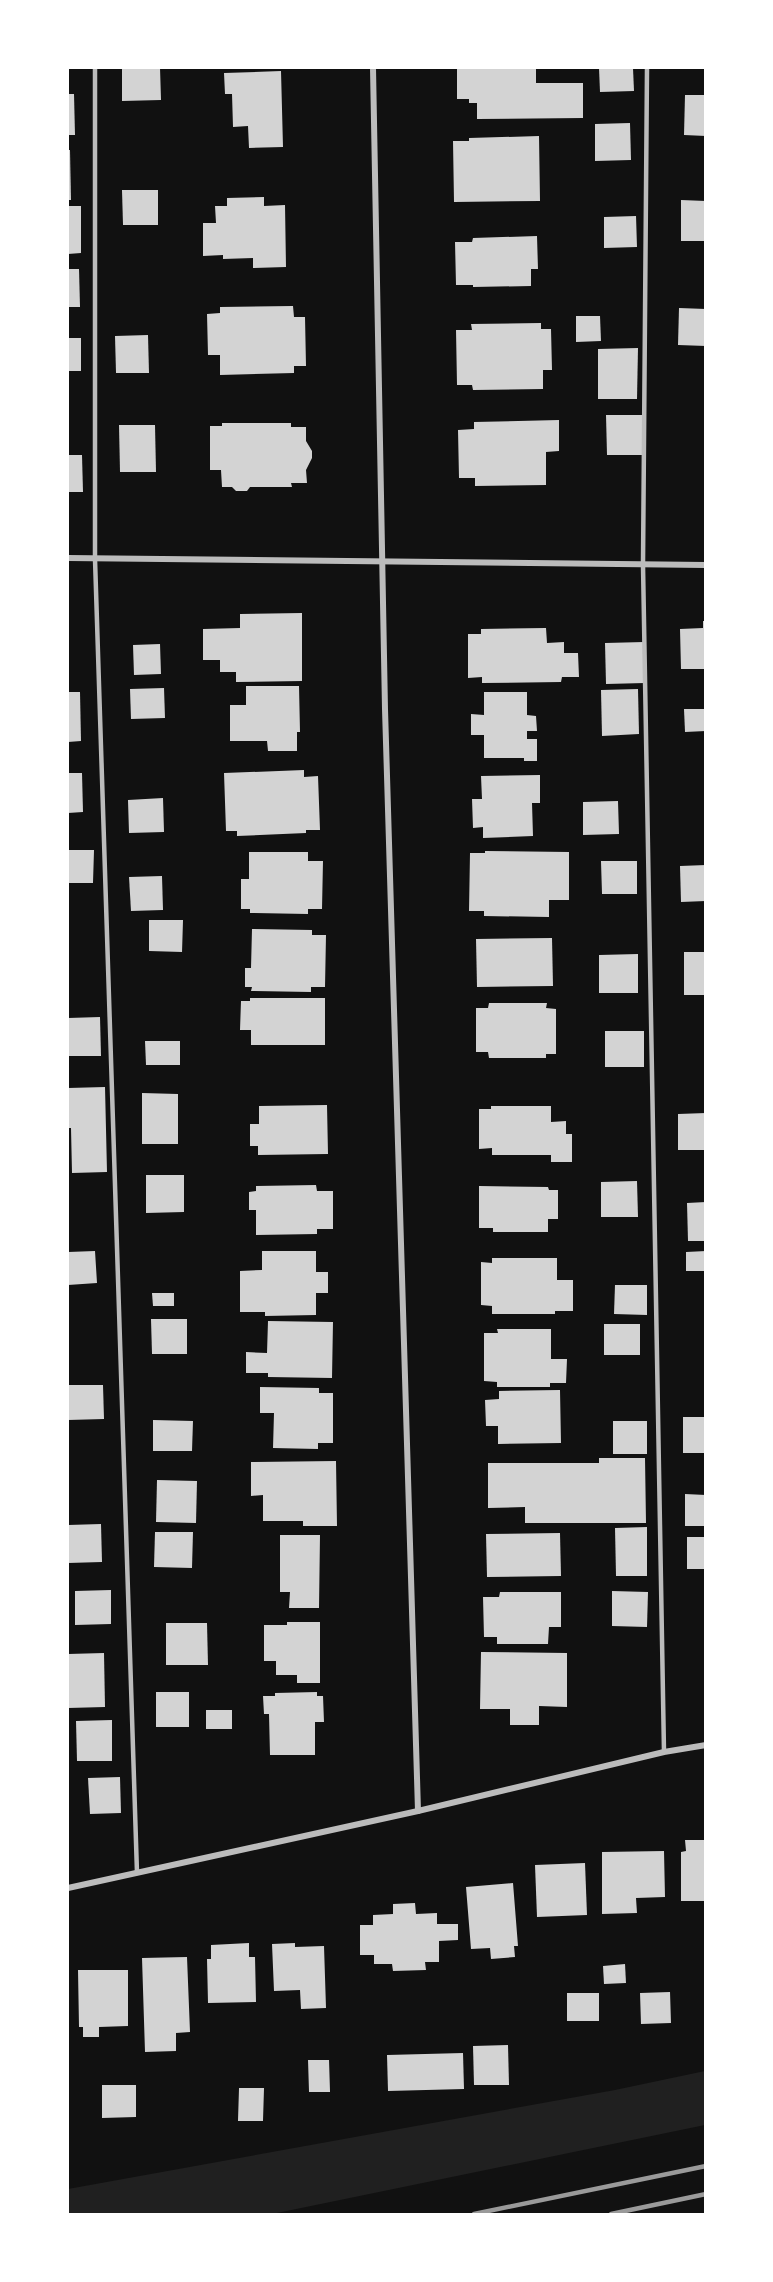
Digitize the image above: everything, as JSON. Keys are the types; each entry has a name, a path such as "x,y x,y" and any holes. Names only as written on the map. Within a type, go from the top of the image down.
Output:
{"street":[{"path":"373,68 386,733 418,1811"},
{"path":"68,558 705,565"},
{"path":"68,1888 418,1811 664,1752 705,1745"}],"lane":[{"path":"95,68 95,559 137,1873"},
{"path":"647,68 643,565 664,1752"}],"shaded area":[{"path":"705,2071 705,2125 272,2214 68,2214 68,2189 615,2090"}],"building":[{"path":"122,68 160,68 161,100 122,101"},
{"path":"457,68 536,68 536,83 583,83 583,118 477,119 477,103 469,103 469,99 457,99"},
{"path":"599,68 633,68 634,91 600,92"},
{"path":"281,71 283,147 249,148 248,126 233,127 232,94 225,94 224,73"},
{"path":"68,94 74,94 75,135 68,135"},
{"path":"685,95 706,95 706,136 684,135"},
{"path":"630,123 631,160 595,161 595,124"},
{"path":"539,136 540,201 454,202 453,141 469,141 469,138"},
{"path":"68,150 70,150 71,200 68,200"},
{"path":"122,190 158,190 158,225 123,225"},
{"path":"264,197 264,206 285,205 286,267 253,268 253,258 223,259 223,255 203,256 203,223 216,223 215,206 227,206 227,198"},
{"path":"681,200 706,201 706,241 681,241"},
{"path":"68,206 81,206 81,253 68,254"},
{"path":"636,216 637,247 604,248 604,217"},
{"path":"537,236 538,269 531,269 531,286 456,285 455,242 472,242 473,238"},
{"path":"68,269 79,269 80,307 68,307"},
{"path":"293,306 294,317 305,317 306,366 294,366 294,373 220,375 220,355 208,355 207,314 220,313 220,307"},
{"path":"679,308 706,309 706,346 678,345"},
{"path":"576,316 600,316 601,341 576,342"},
{"path":"541,323 541,329 551,329 552,370 543,370 543,389 473,390 472,385 457,385 456,330 472,330 471,324"},
{"path":"148,335 149,373 116,373 115,336"},
{"path":"68,338 81,338 81,371 68,371"},
{"path":"638,348 637,399 598,399 598,349"},
{"path":"606,415 643,415 644,455 607,455"},
{"path":"559,420 559,451 546,452 546,485 475,486 475,478 459,478 458,430 474,429 474,422"},
{"path":"222,423 291,423 291,427 306,427 306,441 312,451 312,458 306,470 307,483 291,483 292,487 250,487 247,491 222,487 221,470 210,470 210,426 222,426"},
{"path":"119,425 155,425 156,472 120,472"},
{"path":"68,455 82,455 83,492 68,492"},
{"path":"302,613 302,681 236,682 236,672 220,672 220,660 203,660 203,629 240,628 240,614"},
{"path":"703,621 706,621 706,669 681,669 680,629 703,628"},
{"path":"546,628 547,643 564,642 564,653 578,653 579,677 562,677 561,682 482,683 482,677 468,678 468,634 481,634 481,629"},
{"path":"644,642 645,683 606,684 605,643"},
{"path":"160,644 161,674 134,675 133,645"},
{"path":"246,686 299,686 300,732 297,732 297,751 268,751 267,741 230,741 230,705 246,705"},
{"path":"164,688 165,718 131,719 130,689"},
{"path":"638,689 639,734 602,736 601,690"},
{"path":"68,692 80,692 81,741 68,742"},
{"path":"484,692 527,692 527,715 536,716 537,731 527,731 527,739 537,739 537,761 524,761 524,758 484,758 484,735 471,735 471,714 484,715"},
{"path":"684,709 706,709 706,731 685,732"},
{"path":"304,770 304,777 318,776 320,830 306,830 306,833 237,836 237,831 226,831 224,773"},
{"path":"68,773 82,773 83,812 68,813"},
{"path":"540,775 540,803 532,803 533,836 483,838 483,827 473,828 472,799 482,799 481,776"},
{"path":"163,798 164,832 129,833 128,800"},
{"path":"618,801 619,834 583,835 583,802"},
{"path":"68,850 94,850 93,883 68,883"},
{"path":"485,851 569,852 569,900 549,900 549,917 484,916 484,911 469,911 470,853 485,853"},
{"path":"249,852 308,852 308,861 323,861 322,909 308,909 308,914 250,913 250,909 241,909 241,879 249,879"},
{"path":"601,861 637,861 637,894 602,894"},
{"path":"706,865 706,901 681,902 680,866"},
{"path":"162,876 163,910 131,911 129,877"},
{"path":"149,920 183,920 182,952 149,951"},
{"path":"252,929 312,930 312,935 326,935 325,987 311,987 311,992 251,991 252,987 245,987 245,968 251,968"},
{"path":"552,938 553,986 477,987 476,939"},
{"path":"684,952 706,952 706,995 684,995"},
{"path":"638,954 638,993 599,993 599,955"},
{"path":"250,998 325,998 325,1045 251,1045 251,1030 240,1030 241,1001 250,1001"},
{"path":"489,1003 547,1003 546,1008 556,1009 556,1054 546,1054 546,1058 489,1058 488,1052 476,1052 476,1008 488,1008"},
{"path":"100,1017 101,1056 68,1056 68,1018"},
{"path":"605,1031 644,1031 644,1067 605,1067"},
{"path":"145,1041 180,1041 180,1065 146,1065"},
{"path":"105,1087 107,1172 72,1173 71,1128 68,1128 68,1088"},
{"path":"142,1093 178,1094 178,1144 142,1144"},
{"path":"327,1105 328,1154 258,1155 258,1146 250,1146 250,1124 259,1124 259,1106"},
{"path":"491,1106 551,1106 551,1122 566,1121 566,1134 572,1134 572,1162 551,1162 551,1155 492,1155 492,1148 479,1149 479,1109 491,1109"},
{"path":"706,1113 706,1150 678,1150 678,1114"},
{"path":"146,1175 184,1175 184,1212 146,1213"},
{"path":"637,1181 638,1217 601,1217 601,1182"},
{"path":"316,1185 317,1191 333,1191 333,1229 317,1229 317,1234 256,1235 256,1210 249,1210 249,1192 256,1191 256,1186"},
{"path":"479,1186 548,1187 549,1190 558,1190 558,1219 548,1219 548,1232 493,1232 493,1228 479,1228"},
{"path":"706,1202 706,1241 688,1241 687,1203"},
{"path":"95,1251 97,1283 68,1285 68,1252"},
{"path":"262,1251 316,1251 316,1272 328,1272 328,1293 316,1293 316,1315 265,1316 265,1312 240,1312 240,1271 262,1270"},
{"path":"706,1251 706,1271 686,1271 686,1252"},
{"path":"492,1258 557,1258 557,1280 573,1280 573,1311 555,1311 555,1314 492,1314 492,1306 481,1305 481,1262 492,1263"},
{"path":"615,1285 647,1285 647,1315 614,1314"},
{"path":"152,1293 174,1293 174,1306 153,1306"},
{"path":"151,1319 187,1319 187,1354 152,1354"},
{"path":"268,1321 333,1322 332,1378 268,1377 268,1373 246,1373 246,1352 267,1353"},
{"path":"604,1324 640,1324 640,1355 604,1355"},
{"path":"497,1329 551,1329 551,1359 567,1359 566,1383 550,1383 550,1387 497,1387 497,1382 484,1381 484,1333 498,1333"},
{"path":"68,1385 103,1385 104,1419 68,1420"},
{"path":"260,1387 319,1388 319,1393 333,1393 333,1443 318,1443 318,1449 273,1448 274,1413 260,1413"},
{"path":"560,1390 561,1443 498,1444 498,1426 486,1426 485,1400 499,1399 499,1391"},
{"path":"683,1417 706,1417 706,1453 683,1453"},
{"path":"153,1420 193,1421 192,1451 153,1451"},
{"path":"613,1421 647,1421 647,1454 613,1454"},
{"path":"599,1458 645,1458 646,1523 525,1523 525,1507 488,1508 488,1463 599,1463"},
{"path":"336,1461 337,1526 303,1526 303,1521 263,1521 263,1495 251,1496 251,1462"},
{"path":"157,1480 197,1481 196,1523 156,1522"},
{"path":"685,1494 706,1495 706,1526 685,1526"},
{"path":"101,1524 102,1562 68,1563 68,1525"},
{"path":"647,1527 647,1576 616,1576 615,1528"},
{"path":"155,1532 193,1532 192,1568 154,1567"},
{"path":"560,1533 561,1576 487,1577 486,1534"},
{"path":"280,1535 320,1535 319,1608 289,1608 290,1592 280,1592"},
{"path":"687,1537 706,1537 706,1569 687,1569"},
{"path":"111,1590 111,1624 75,1625 75,1591"},
{"path":"612,1591 648,1592 647,1627 612,1626"},
{"path":"500,1592 561,1592 561,1627 549,1627 548,1644 497,1644 497,1637 484,1637 483,1597 499,1597"},
{"path":"287,1622 320,1622 320,1683 297,1683 297,1675 276,1675 276,1661 264,1661 264,1625 287,1625"},
{"path":"166,1623 207,1623 208,1665 166,1665"},
{"path":"481,1652 567,1653 567,1707 539,1706 539,1725 510,1725 510,1709 480,1709"},
{"path":"104,1653 105,1707 68,1708 68,1654"},
{"path":"156,1692 189,1692 189,1727 156,1727"},
{"path":"317,1692 317,1696 323,1696 324,1722 315,1722 315,1755 270,1755 269,1714 264,1714 263,1696 275,1696 275,1693"},
{"path":"206,1710 232,1710 232,1729 206,1729"},
{"path":"112,1720 112,1761 77,1761 76,1721"},
{"path":"120,1777 121,1813 90,1814 88,1778"},
{"path":"685,1840 706,1840 706,1901 681,1901 681,1852 686,1851"},
{"path":"664,1851 665,1897 636,1898 637,1913 602,1914 602,1852"},
{"path":"585,1863 587,1915 537,1917 535,1865"},
{"path":"513,1883 518,1946 514,1946 515,1957 491,1959 490,1948 471,1949 466,1887"},
{"path":"415,1903 416,1914 437,1913 437,1924 458,1924 458,1940 439,1941 439,1962 425,1962 426,1970 393,1971 392,1964 374,1964 374,1955 360,1955 360,1925 373,1925 373,1915 393,1914 393,1904"},
{"path":"249,1943 249,1957 255,1957 256,2002 208,2003 207,1959 211,1959 211,1945"},
{"path":"295,1943 295,1947 324,1946 326,2008 301,2009 300,1990 274,1991 272,1944"},
{"path":"187,1957 190,2032 176,2033 176,2051 145,2052 142,1958"},
{"path":"625,1964 626,1983 604,1984 603,1966"},
{"path":"78,1970 128,1970 128,2026 99,2027 99,2037 83,2037 83,2027 79,2027"},
{"path":"670,1992 671,2023 641,2024 640,1993"},
{"path":"567,1993 599,1993 599,2021 567,2021"},
{"path":"508,2045 509,2085 474,2085 473,2046"},
{"path":"463,2053 464,2089 388,2091 387,2055"},
{"path":"308,2060 329,2060 330,2092 309,2092"},
{"path":"102,2085 136,2085 136,2117 102,2118"},
{"path":"239,2088 264,2088 263,2121 238,2121"}],"railway":[{"path":"474,2214 706,2166"},
{"path":"611,2214 706,2194"}]}
